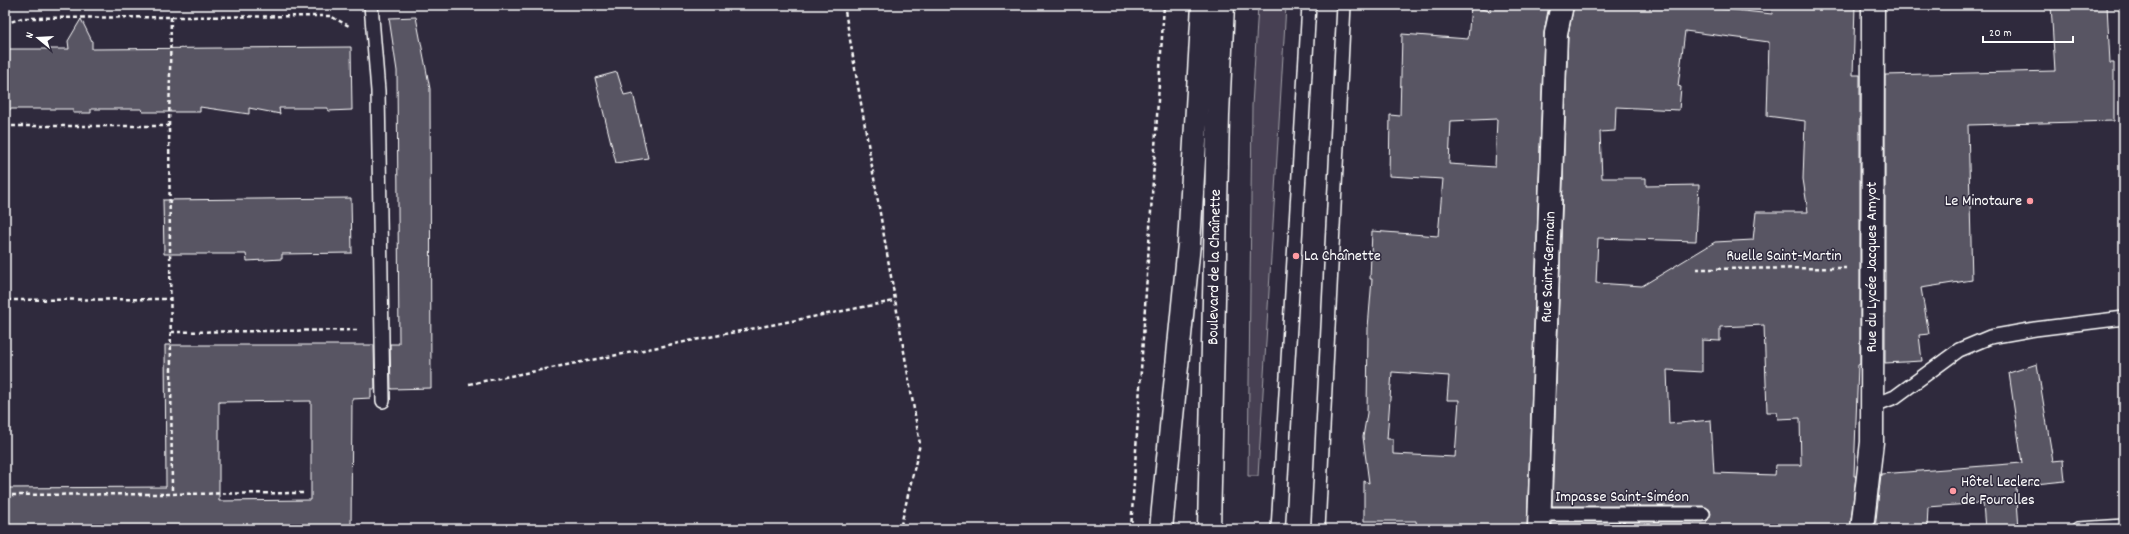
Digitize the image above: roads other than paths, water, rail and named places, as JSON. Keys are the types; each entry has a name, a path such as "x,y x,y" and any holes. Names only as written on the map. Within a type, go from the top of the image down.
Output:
{"main road":[{"path":"1162,529 1189,244 1203,5"},
{"name":"Boulevard de la Chaînette","path":"1208,529 1218,115 1223,5"},
{"name":"Rue Saint-Germain","path":"1540,522 1556,33 1562,5"},
{"name":"Rue du Lycée Jacques Amyot","path":"1862,529 1872,442 1873,268 1871,80 1873,5"}],"lane":[{"path":"371,5 378,91 383,401"},
{"path":"1278,529 1309,5"},
{"path":"1318,529 1344,5"},
{"path":"1872,406 1895,397 1960,350 1990,337 2050,327 2124,318"},
{"name":"Impasse Saint-Siméon","path":"1540,522 1703,514"},
{"path":"2078,529 2124,526"}],"place":[{"name":"Le Minotaure","path":"2030,201"},
{"name":"La Chaînette","path":"1296,256"},
{"name":"Hôtel Leclerc de Fourolles","path":"1953,491"}]}
